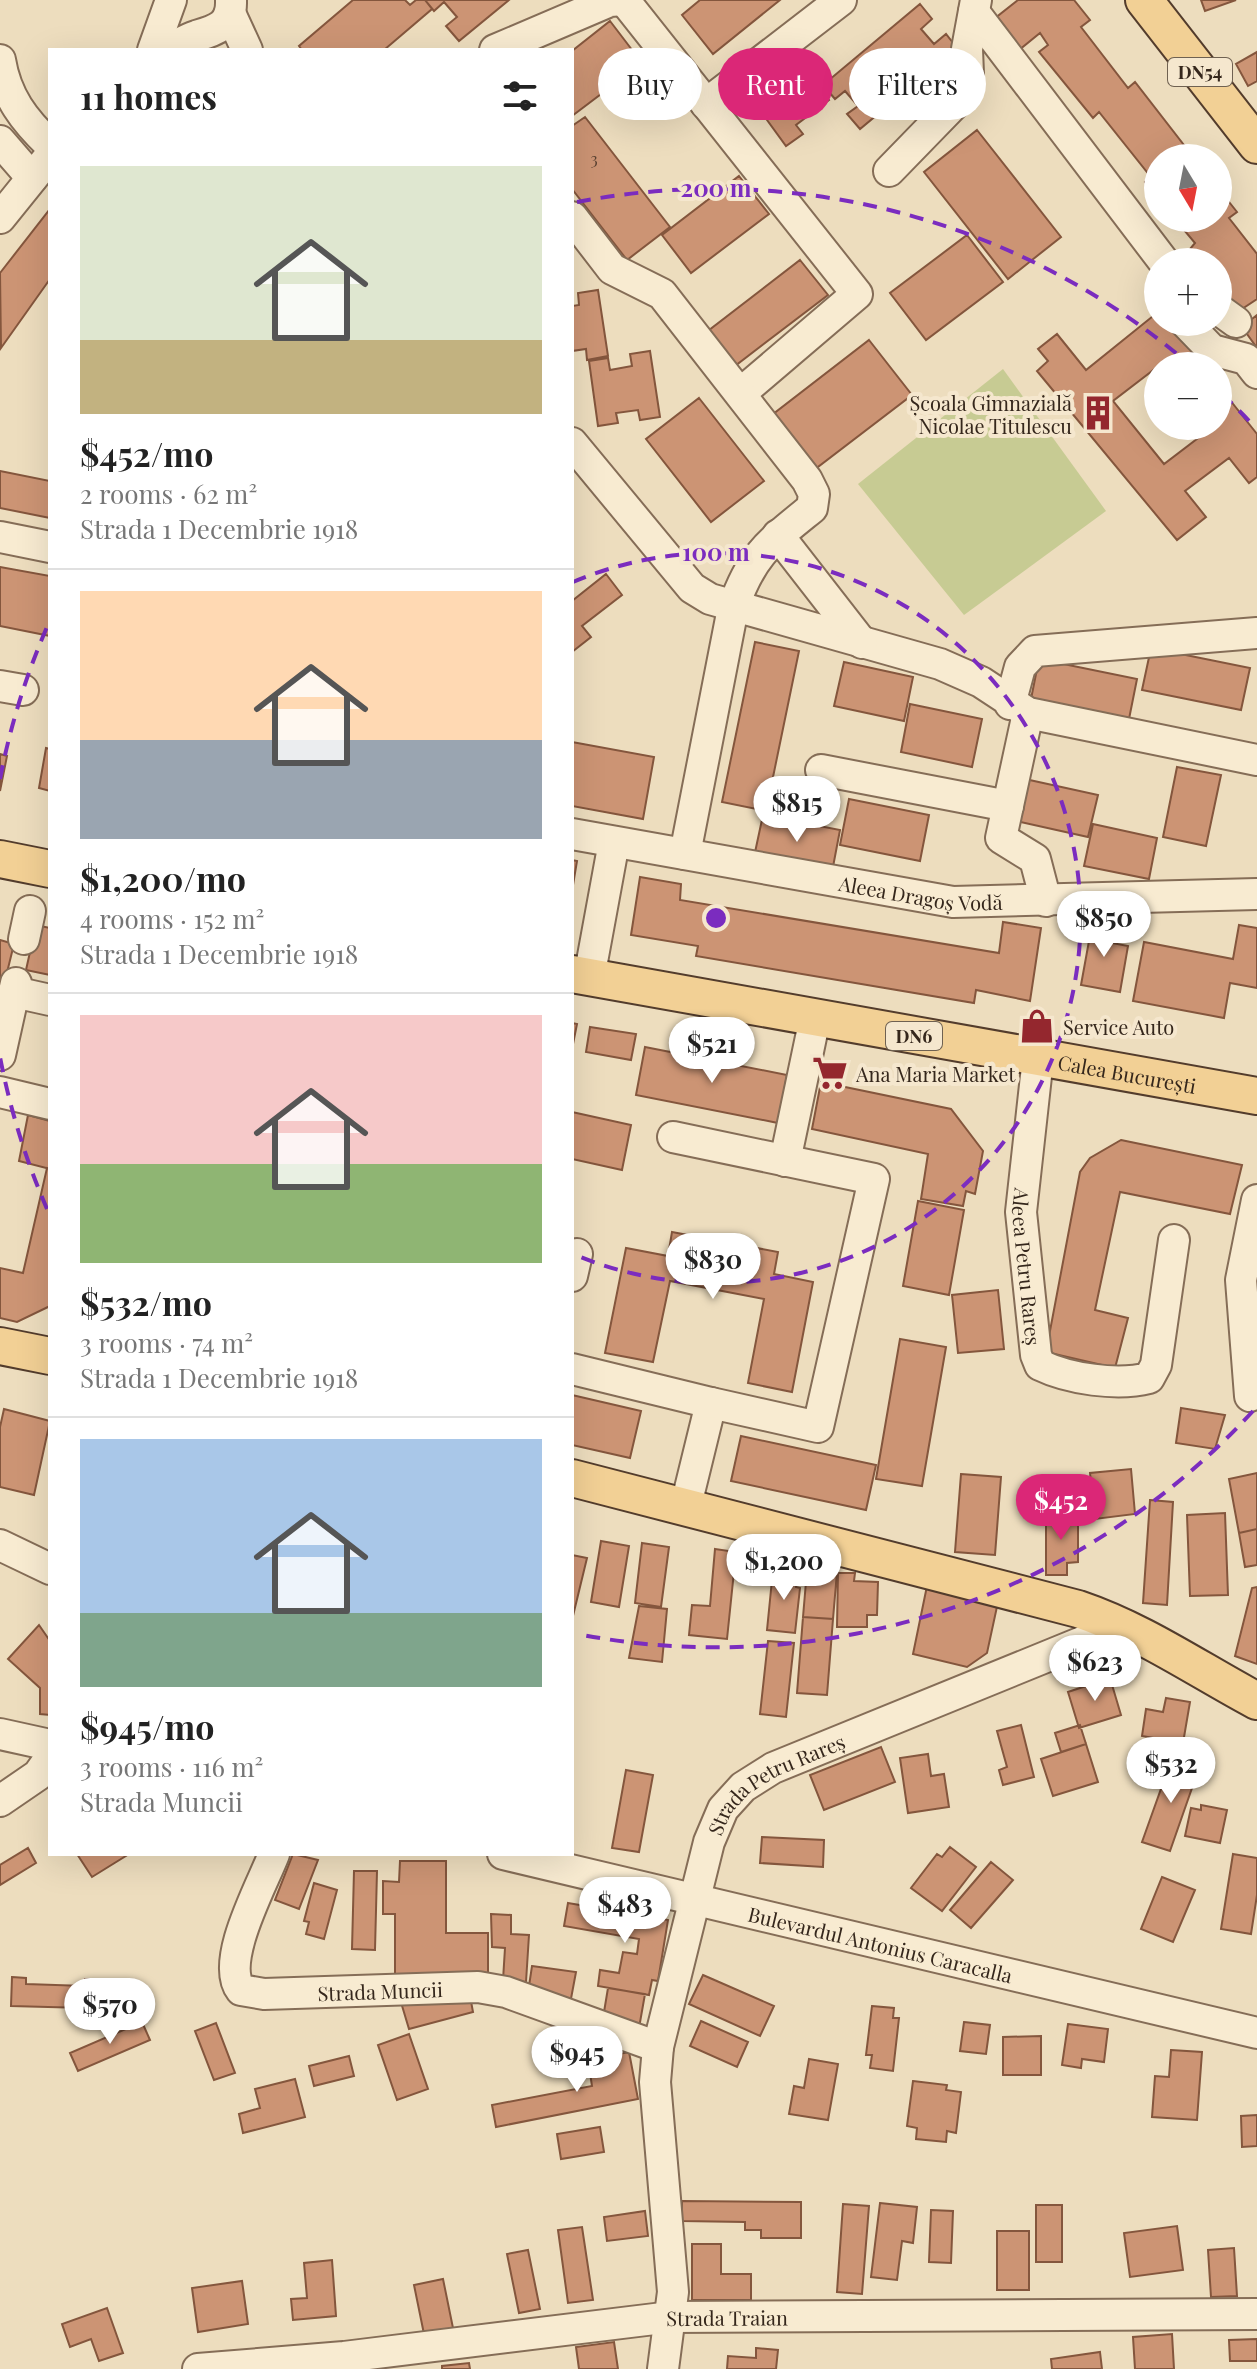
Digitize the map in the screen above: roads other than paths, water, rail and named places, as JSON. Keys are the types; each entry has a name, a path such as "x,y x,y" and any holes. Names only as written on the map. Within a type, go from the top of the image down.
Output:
{"main road":[{"name":"DN54","path":"1144,0 1257,145"},
{"path":"0,859 48,869"},
{"name":"Calea București","path":"580,976 1257,1096"},
{"path":"0,1346 48,1356"},
{"path":"574,1478 686,1505 1124,1625 1257,1701"}],"street":[{"path":"500,48 610,1 623,0 857,294 741,393"},
{"path":"706,104 841,0"},
{"path":"171,4 179,26 223,15"},
{"path":"154,48 171,4"},
{"path":"889,171 958,100 968,74 967,49 975,6"},
{"path":"975,6 1154,248"},
{"path":"170,48 223,15"},
{"path":"223,15 243,48"},
{"path":"0,60 3,79 17,109 48,143"},
{"path":"0,141 41,167 0,218"},
{"path":"574,220 612,269 662,294 741,393 807,480 814,494 812,508 759,552 747,570 733,608 685,854"},
{"path":"1198,336 1212,350 1246,359 1257,373"},
{"path":"574,445 692,588 733,608 940,664 981,682 1019,709 1257,760"},
{"path":"778,535 862,643"},
{"path":"0,537 48,547"},
{"path":"1046,901 1035,859 1001,838 1008,806 1019,709 1020,667 1035,651 1257,633"},
{"path":"821,770 1008,806"},
{"name":"Aleea Dragoș Vodă","path":"574,834 926,899 1046,901 1257,894"},
{"path":"580,976 614,842"},
{"path":"0,1055 15,987 48,999"},
{"path":"785,1161 815,1018"},
{"name":"Aleea Petru Rareș","path":"1038,1058 1021,1212 1036,1355 1040,1365 1056,1373 1133,1382 1149,1378 1156,1365 1174,1240"},
{"path":"0,1092 48,1104"},
{"path":"574,1369 818,1427 874,1179 673,1137"},
{"path":"1250,1396 1249,1279 1257,1200"},
{"path":"686,1505 711,1403"},
{"path":"0,1545 48,1568"},
{"name":"Strada Petru Rareș","path":"663,2369 673,2292 655,2082 658,2047 709,1842 723,1809 743,1787 773,1768 1124,1625"},
{"path":"0,1734 48,1745"},
{"path":"0,1801 38,1775 48,1761"},
{"name":"Strada Muncii","path":"273,1856 235,1951 232,1974 241,1990 264,1994 478,1987 506,1992 658,2047"},
{"name":"Bulevardul Antonius Caracalla","path":"511,1856 1257,2033"},
{"name":"Strada Traian","path":"198,2369 344,2357 671,2317 1257,2314"}],"place":[{"name":"Școala Gimnazială Nicolae Titulescu","path":"1098,413"},
{"name":"Service Auto","path":"1037,1026"},
{"name":"Ana Maria Market","path":"830,1073"}]}
